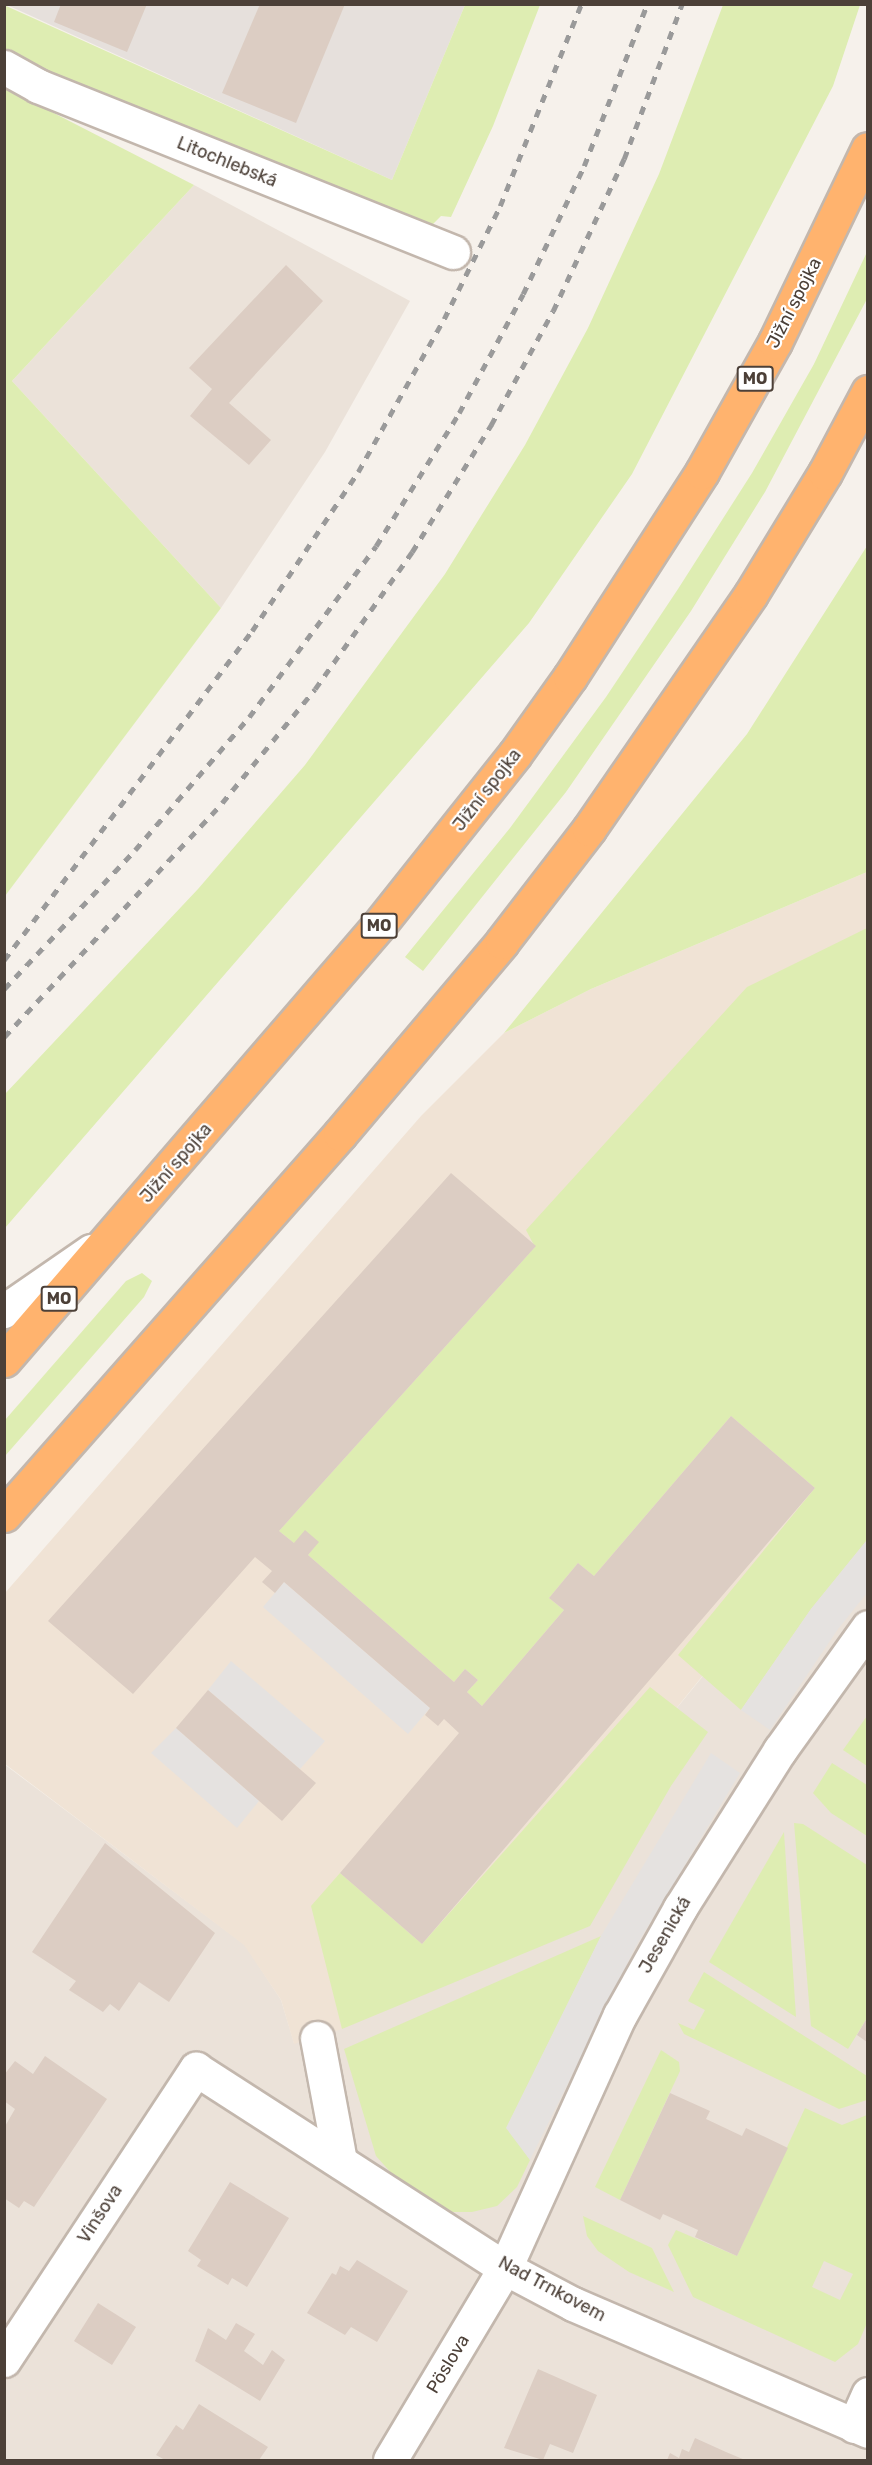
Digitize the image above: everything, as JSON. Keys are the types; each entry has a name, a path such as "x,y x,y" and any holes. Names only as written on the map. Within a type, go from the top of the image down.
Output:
{"highway":[{"name":"Jižní spojka","path":"4,1360 113,1237 379,925 514,754 570,677 702,472 775,342 867,149"},
{"path":"4,1515 340,1134 509,932 672,713 825,472 867,392"}],"street":[{"name":"Litochlebská","path":"4,67 38,86 453,252"},
{"path":"825,472 867,430"},
{"path":"4,1311 113,1237"},
{"name":"Jesenická","path":"505,2268 620,2015 680,1908 780,1750 867,1626"},
{"path":"317,2037 340,2161"},
{"name":"Nad Trnkovem","path":"196,2068 505,2268 573,2304 861,2429"},
{"name":"Vinšova","path":"4,2360 196,2068"},
{"name":"Pöslova","path":"390,2460 505,2268"},
{"path":"861,2429 867,2394"}],"shaded area":[{"path":"5,4 465,5 392,180"},
{"path":"194,185 410,301 325,452 221,608 12,381"},
{"path":"867,872 867,1259 857,1485 645,1747 414,1998 342,2029 294,2044 281,2000 244,1945 5,1764 5,1593 421,1116 504,1033 591,989"},
{"path":"868,1494 867,2460 5,2460 4,1764 245,1945 281,2000 294,2043 645,1747 703,1676"},
{"path":"867,1540 867,1593 838,1629 770,1730 741,1710 811,1609"},
{"path":"284,1582 430,1708 408,1734 263,1607"},
{"path":"231,1661 325,1741 300,1769 208,1690"},
{"path":"176,1728 259,1801 237,1828 151,1753"},
{"path":"711,1753 740,1773 635,1948 530,2160 506,2128 601,1936"}],"green space":[{"path":"4,5 392,180 465,5 540,5 493,126 451,217 441,216 431,226 52,78 5,54"},
{"path":"723,5 860,5 833,86 632,474 529,623 5,1228 5,1094 198,889 305,765 445,574 525,445 588,328 659,174"},
{"path":"5,88 194,185 12,381 221,608 5,896"},
{"path":"867,252 867,299 765,492 691,611 566,792 423,971 405,957 510,828 606,697 678,589 752,473 814,364"},
{"path":"867,546 867,872 591,989 504,1033 747,734"},
{"path":"867,928 867,1540 811,1609 741,1710 678,1655 815,1488 731,1416 594,1576 578,1563 549,1598 564,1610 482,1706 467,1692 478,1680 465,1669 454,1682 308,1555 318,1542 294,1543 279,1531 535,1247 526,1230 747,987"},
{"path":"142,1273 152,1281 144,1297 5,1456 5,1420 126,1281"},
{"path":"650,1687 708,1732 671,1786 590,1926 342,2029 311,1906 340,1873 422,1944"},
{"path":"867,1716 867,1766 843,1750"},
{"path":"832,1763 867,1785 867,1836 831,1813 813,1793"},
{"path":"794,1823 803,1824 867,1865 867,2018 848,2049 811,2026"},
{"path":"784,1832 796,2017 709,1962"},
{"path":"601,1936 507,2127 530,2160 517,2187 497,2206 472,2212 443,2212 403,2186 376,2156 344,2049"},
{"path":"704,1972 867,2076 867,2100 839,2109 684,2034 678,2023 694,2030 705,2010 688,2001"},
{"path":"661,2050 679,2062 680,2071 620,2200 595,2187"},
{"path":"805,2108 842,2125 867,2115 867,2323 858,2344 835,2362 693,2297 668,2245 676,2230 737,2256","holes":["824,2261 853,2274 840,2300 812,2287"]},
{"path":"583,2216 652,2248 674,2292 629,2272 598,2251 587,2236"}],"building":[{"path":"61,4 147,4 127,52 54,22"},
{"path":"260,4 345,4 296,123 222,93"},
{"path":"286,265 323,301 229,403 271,440 249,465 190,416 212,389 189,368"},
{"path":"451,1173 536,1246 279,1531 294,1543 305,1530 319,1542 308,1555 454,1682 465,1669 478,1680 467,1692 482,1706 564,1610 549,1598 578,1563 594,1576 731,1416 815,1488 422,1944 340,1873 459,1733 444,1719 438,1726 425,1715 430,1708 284,1582 275,1593 262,1582 272,1571 255,1557 133,1694 48,1621"},
{"path":"208,1690 316,1783 282,1821 176,1728"},
{"path":"105,1843 215,1933 169,2002 139,1982 119,2011 110,2004 103,2012 69,1990 76,1981 32,1952"},
{"path":"867,2018 867,2042 857,2035"},
{"path":"45,2056 107,2099 34,2207 24,2201 19,2208 4,2198 4,2128 15,2109 4,2101 4,2075 15,2061 33,2074"},
{"path":"670,2093 710,2111 706,2119 742,2136 746,2128 788,2148 737,2256 695,2237 698,2230 663,2214 660,2220 620,2200"},
{"path":"230,2182 289,2218 247,2287 232,2278 228,2285 197,2266 201,2260 188,2251"},
{"path":"357,2260 408,2291 377,2342 351,2327 345,2335 307,2313 332,2273 336,2275 340,2266 349,2271"},
{"path":"98,2303 136,2327 112,2365 74,2341"},
{"path":"236,2323 255,2334 244,2351 263,2365 272,2350 285,2360 260,2401 195,2361 208,2328 226,2340"},
{"path":"538,2369 597,2395 573,2453 550,2444 543,2460 504,2448"},
{"path":"199,2404 268,2447 259,2460 165,2460 156,2455 176,2425 183,2430"},
{"path":"695,2438 745,2460 667,2460 670,2453 679,2458 682,2449 689,2452"}],"railway":[{"path":"4,960 252,631 358,472 444,319 500,206 581,4"},
{"path":"4,989 135,850 249,717 376,546 459,413 523,294 584,166 647,4"},
{"path":"4,1037 222,803 315,689 412,552 491,425 553,311 624,159 682,4"}]}
